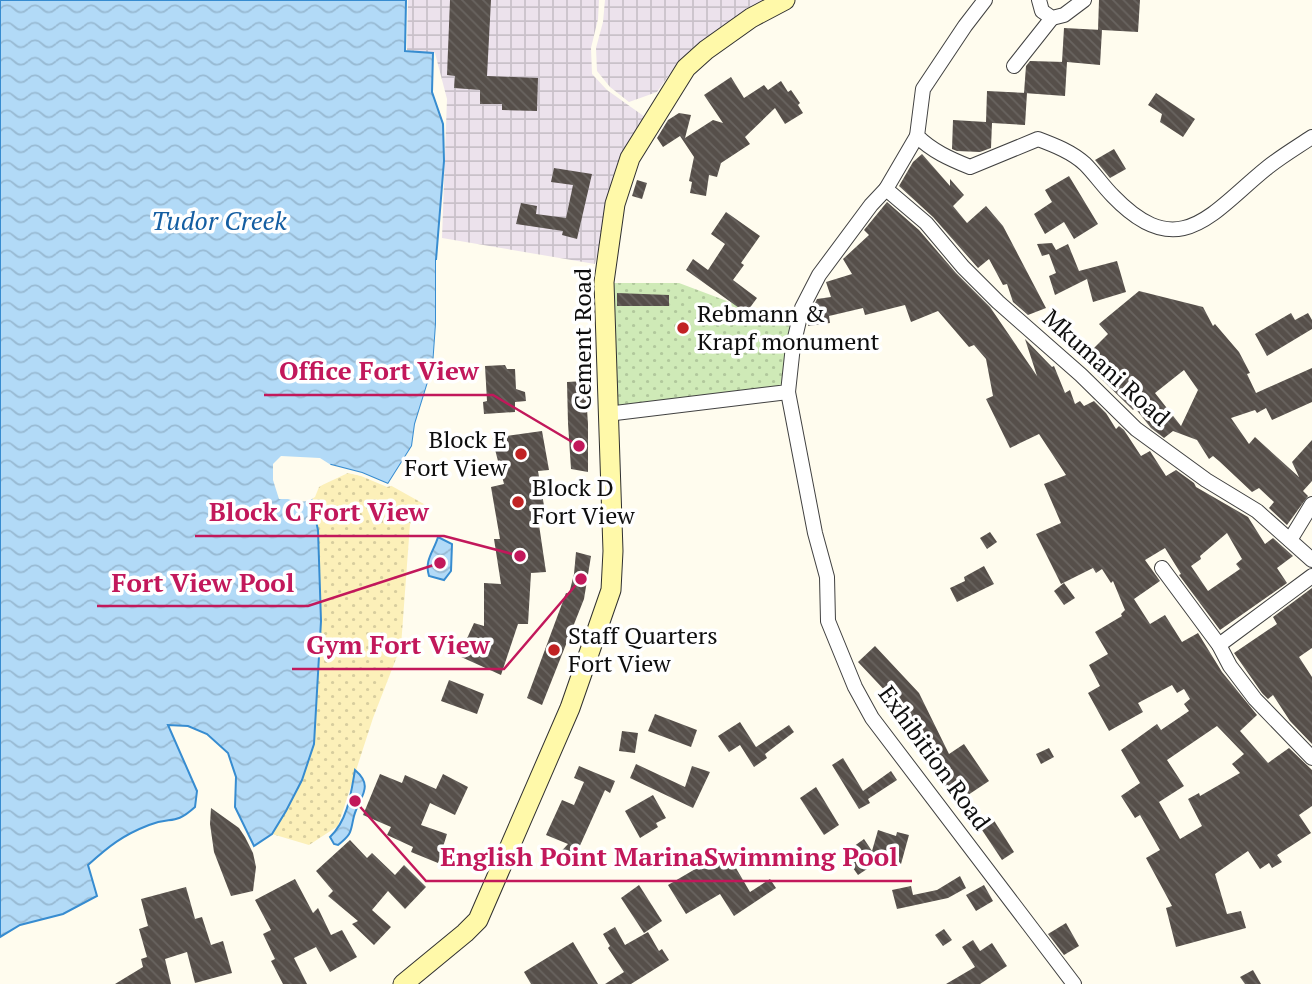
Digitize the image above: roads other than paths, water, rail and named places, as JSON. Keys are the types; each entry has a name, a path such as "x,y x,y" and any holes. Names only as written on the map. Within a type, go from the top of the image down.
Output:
{"main road":[{"name":"Cement Road","path":"403,984 459,939 478,920 570,708 611,590 613,551 604,282 615,204 628,163 686,68 751,18 785,0"}],"street":[{"path":"985,0 923,89 917,136 929,148 970,167 1038,139 1055,145 1084,163 1114,197 1136,216 1162,230 1188,228 1211,216 1268,167 1312,137"},
{"path":"1039,0 1042,11 1052,18"},
{"path":"1014,66 1052,18 1064,15 1084,0"},
{"name":"Exhibition Road","path":"917,136 886,189 819,275 802,308 793,346 788,392 815,533 827,578 828,621 872,718 1074,984"},
{"name":"Mkumani Road","path":"886,189 926,223 963,267 998,302 1081,375 1136,429 1206,480 1257,511 1312,560"},
{"path":"607,414 788,392"},
{"path":"1290,541 1312,504"},
{"path":"1162,568 1255,699 1312,758"},
{"path":"1219,645 1312,576"}],"water":[{"name":"Tudor Creek","path":"0,0 406,0 405,51 433,53 432,92 443,124 444,161 436,260 433,366 415,424 412,446 388,484 362,473 331,465 310,493 318,530 321,621 314,744 302,780 286,811 272,834 254,846 235,807 236,777 228,753 207,734 188,726 168,725 197,791 195,807 177,819 157,822 131,833 88,865 97,896 63,914 20,925 0,937"},
{"path":"438,537 452,544 451,571 444,580 429,576 428,570"},
{"path":"355,770 364,782 364,792 349,835 338,845 334,844 330,837 345,814"}],"place":[{"name":"Rebmann & Krapf monument","path":"683,328"},
{"name":"Office Fort View","path":"579,446"},
{"name":"Block E Fort View","path":"521,454"},
{"name":"Block D Fort View","path":"518,502"},
{"name":"Block C Fort View","path":"520,556"},
{"name":"Fort View Pool","path":"440,563"},
{"name":"Gym Fort View","path":"581,579"},
{"name":"Staff Quarters Fort View","path":"554,650"},
{"name":"English Point MarinaSwimming Pool","path":"355,801"}]}
